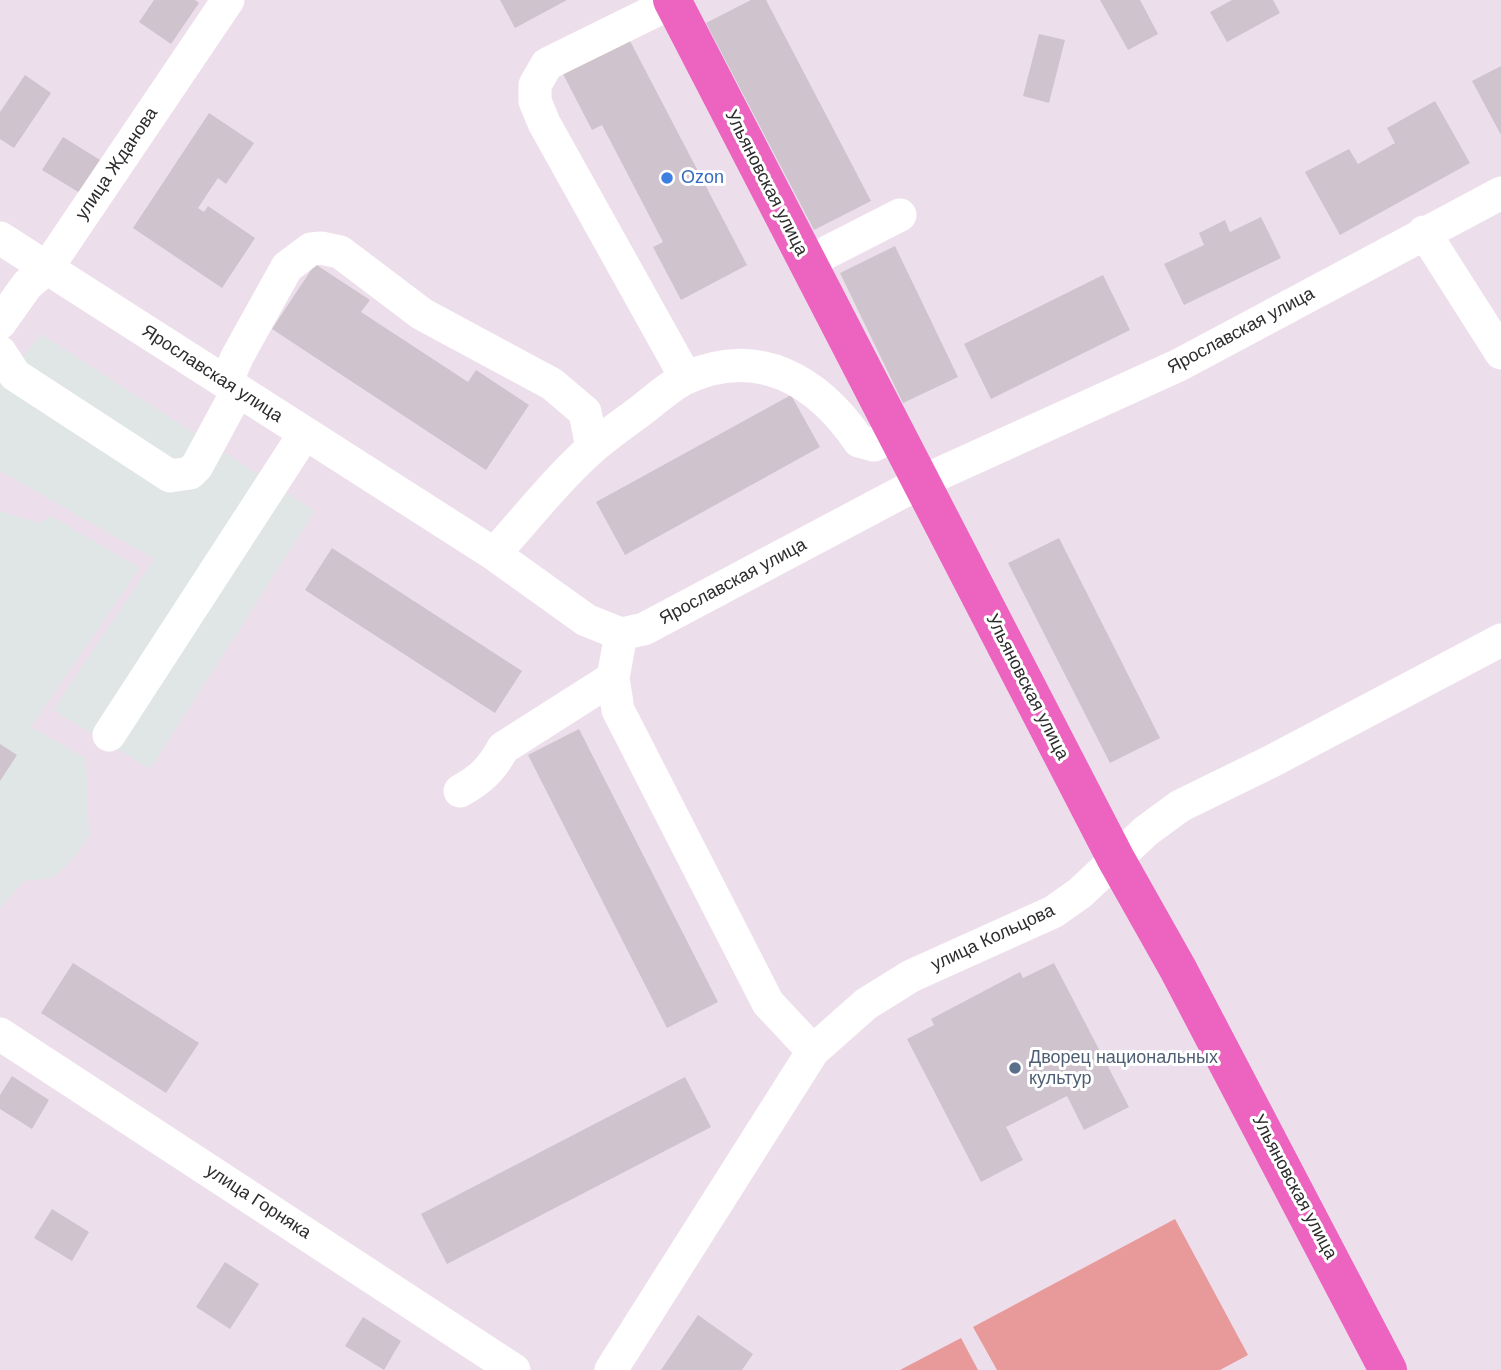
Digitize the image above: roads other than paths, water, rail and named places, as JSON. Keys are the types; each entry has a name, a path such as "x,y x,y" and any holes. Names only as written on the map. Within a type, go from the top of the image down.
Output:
{"main road":[{"name":"Ульяновская улица","path":"673,1 1116,859 1184,980 1388,1370"}],"street":[{"name":"улица Жданова","path":"0,323 27,285 47,268 228,0"},
{"path":"673,1 547,64 535,85 535,101 686,378"},
{"name":"Ярославская улица","path":"0,238 494,554 586,620 621,634 644,629 920,482 1179,365 1501,193"},
{"path":"806,263 900,215"},
{"path":"1424,232 1501,353"},
{"path":"0,352 15,375 170,477 190,474 197,466 232,387 237,357 288,267 311,249 321,248 340,252 422,314 552,384 585,412 592,448"},
{"path":"494,554 592,448 686,378 728,367 764,367 791,375 818,395 842,416 859,441 874,445 896,435"},
{"path":"109,735 304,433"},
{"path":"621,634 613,678 618,710 768,1003 813,1051"},
{"name":"улица Кольцова","path":"611,1370 813,1051 866,1004 911,976 1053,912 1080,893 1180,806 1270,762 1501,640"},
{"path":"460,791 477,782 494,766 503,748 613,678"},
{"name":"улица Горняка","path":"0,1034 514,1370"}],"place":[{"name":"Ozon","path":"667,178"},
{"name":"Дворец национальных культур","path":"1015,1068"}]}
